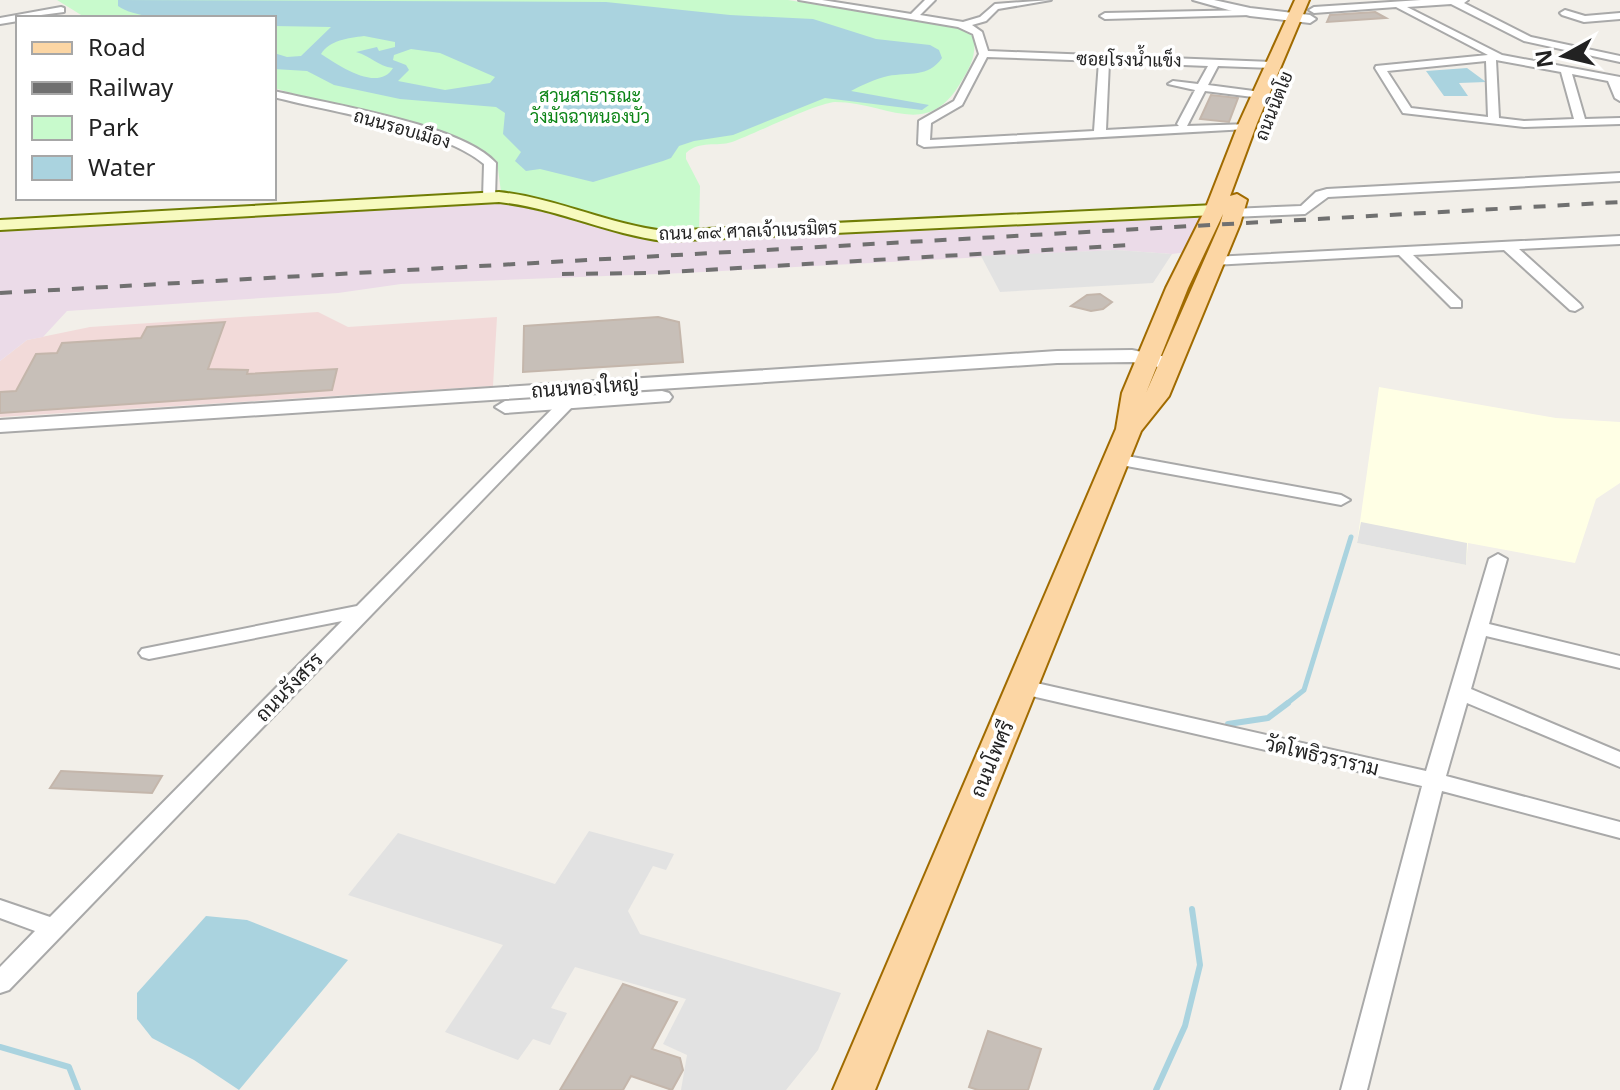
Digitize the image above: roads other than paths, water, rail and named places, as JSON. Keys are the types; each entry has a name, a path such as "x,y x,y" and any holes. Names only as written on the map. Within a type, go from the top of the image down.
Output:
{"main road":[{"name":"ถนนนิตโย","path":"1254,125 1261,95 1274,65 1306,9"},
{"name":"ถนนนิตโย","path":"1223,211 1254,125 1306,9"},
{"name":"ถนน ๓๙ ศาลเจ้าเนรมิตร","path":"0,225 513,197 607,227 672,236 1223,211"},
{"name":"ถนนโพศรี","path":"854,1090 1129,429 1134,393 1180,338 1213,261 1223,211"},
{"name":"ถนนโพศรี","path":"1129,429 1157,396 1157,366 1177,288 1223,211"},
{"path":"1157,396 1165,390 1179,354 1180,338"}],"street":[{"path":"49,0 67,15"},
{"path":"804,0 914,16 962,25 977,32 984,54 958,103 925,121 924,144 1254,125"},
{"path":"914,16 930,0"},
{"path":"962,25 983,19 995,7 1046,0"},
{"path":"1199,0 1250,12"},
{"path":"1105,16 1397,6 1457,1 1528,39 1620,59"},
{"path":"1397,6 1495,57"},
{"path":"1565,13 1584,19 1620,16"},
{"name":"ซอยโรงน้ำแข็ง","path":"984,54 1274,65"},
{"path":"1494,121 1495,57"},
{"path":"1620,98 1617,80 1495,57 1380,68 1407,111 1552,125 1620,121"},
{"path":"1100,133 1104,60"},
{"path":"1183,124 1215,62"},
{"path":"1566,70 1581,123"},
{"path":"1173,84 1261,95"},
{"name":"ถนนรอบเมือง","path":"276,95 421,131 480,153 490,163 489,198"},
{"path":"1223,211 1305,210 1320,195 1327,193 1620,177"},
{"path":"1213,261 1620,240"},
{"path":"1509,247 1575,307"},
{"path":"1402,251 1456,304"},
{"name":"ถนนทองใหญ่","path":"0,426 1060,364 1157,366"},
{"name":"ถนนทองใหญ่","path":"0,440 567,395"},
{"name":"ถนนรังสรร","path":"0,983 364,611 567,395"},
{"path":"1116,459 1341,500"},
{"path":"1354,1090 1434,781 1498,559"},
{"path":"149,653 364,611"},
{"path":"1478,628 1620,662"},
{"name":"วัดโพธิวราราม","path":"1023,687 1434,781 1620,830"},
{"path":"1460,692 1620,760"},
{"path":"0,909 54,928"}],"water":[{"name":"สวนสาธารณะ วังมัจฉาหนองบัว","path":"118,0 606,2 730,15 813,19 876,39 930,45 939,50 942,58 931,69 883,77 851,91 929,105 922,110 825,98 733,135 679,146 671,158 593,182 540,169 526,171 515,161 521,152 503,134 505,113 496,107 400,99 334,85 307,71 276,69 276,54 301,56 331,27 276,26 276,16 149,16 118,6","holes":["364,36 395,42 395,47 356,52 393,68 378,78 358,74 321,54 334,43","411,49 440,53 495,77 490,83 445,90 398,81 409,70 406,65 393,60 394,55"]},
{"path":"1467,68 1486,82 1459,83 1468,96 1444,96 1426,71"},
{"path":"206,916 247,920 348,960 239,1090 194,1060 152,1038 137,1019 137,993"}],"waterway":[{"path":"1285,705 1304,690 1351,537"},
{"path":"1228,724 1268,718 1288,703"},
{"path":"1156,1090 1185,1026 1200,965 1192,909"},
{"path":"0,1047 69,1067 78,1090"}],"railway":[{"path":"0,293 1620,202"},
{"path":"562,274 653,273 1131,245"}]}
